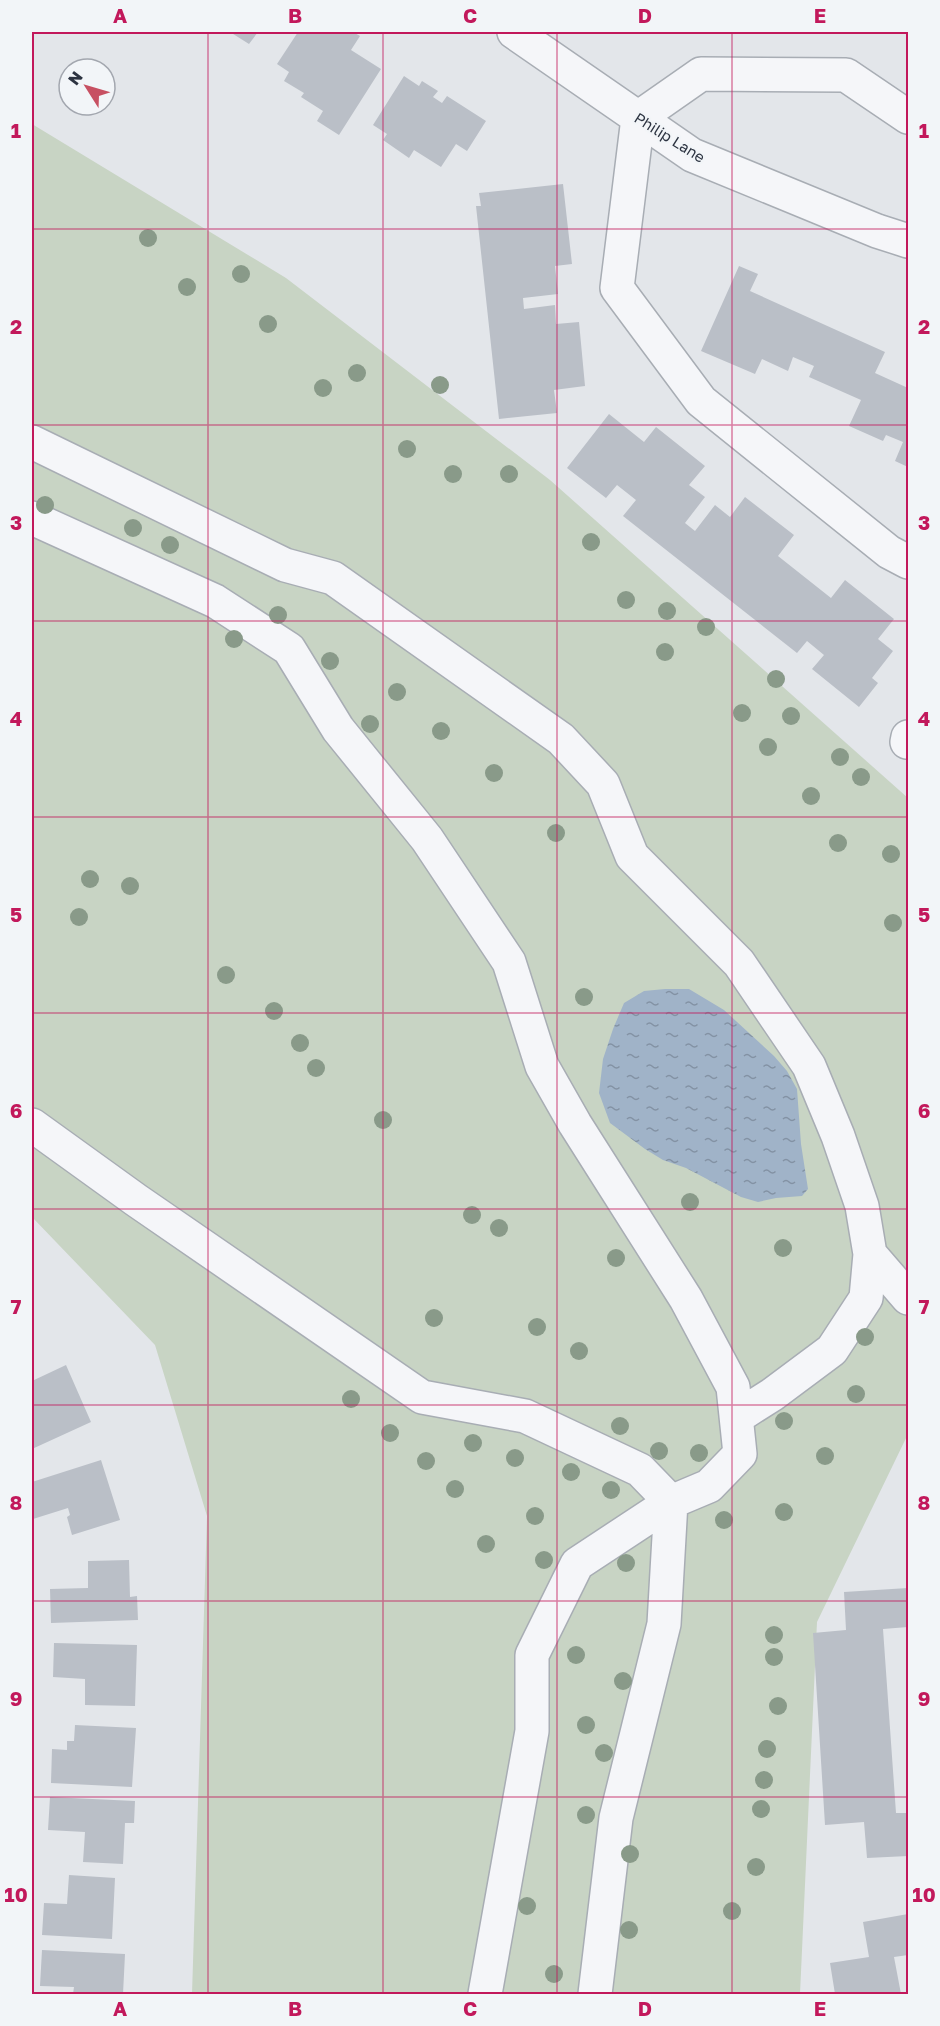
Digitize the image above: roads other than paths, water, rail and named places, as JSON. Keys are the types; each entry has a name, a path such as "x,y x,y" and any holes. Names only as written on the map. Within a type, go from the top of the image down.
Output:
{"street":[{"name":"Philip Lane","path":"514,32 693,155 877,231 909,241"},
{"path":"909,117 846,75 701,74 638,118 617,288 701,401 889,552 909,562"},
{"path":"32,442 285,565 333,578 561,739 603,784 632,856 739,963 808,1066 838,1136 862,1206 870,1254 866,1298 832,1350 737,1417"},
{"path":"32,518 215,601 290,650 338,729 427,839 509,962 542,1066 575,1124 686,1299 734,1387 741,1454 709,1486 671,1502 577,1564 532,1655 532,1731 485,1995"},
{"path":"32,1125 136,1200 422,1397 525,1416 640,1470 671,1502 664,1624 616,1818 595,1995"},
{"path":"870,1254 909,1298"}],"water":[{"path":"689,989 724,1010 787,1071 797,1089 801,1144 808,1189 802,1196 758,1202 741,1197 686,1168 663,1160 610,1123 599,1093 603,1059 613,1029 624,1003 644,991"}]}
